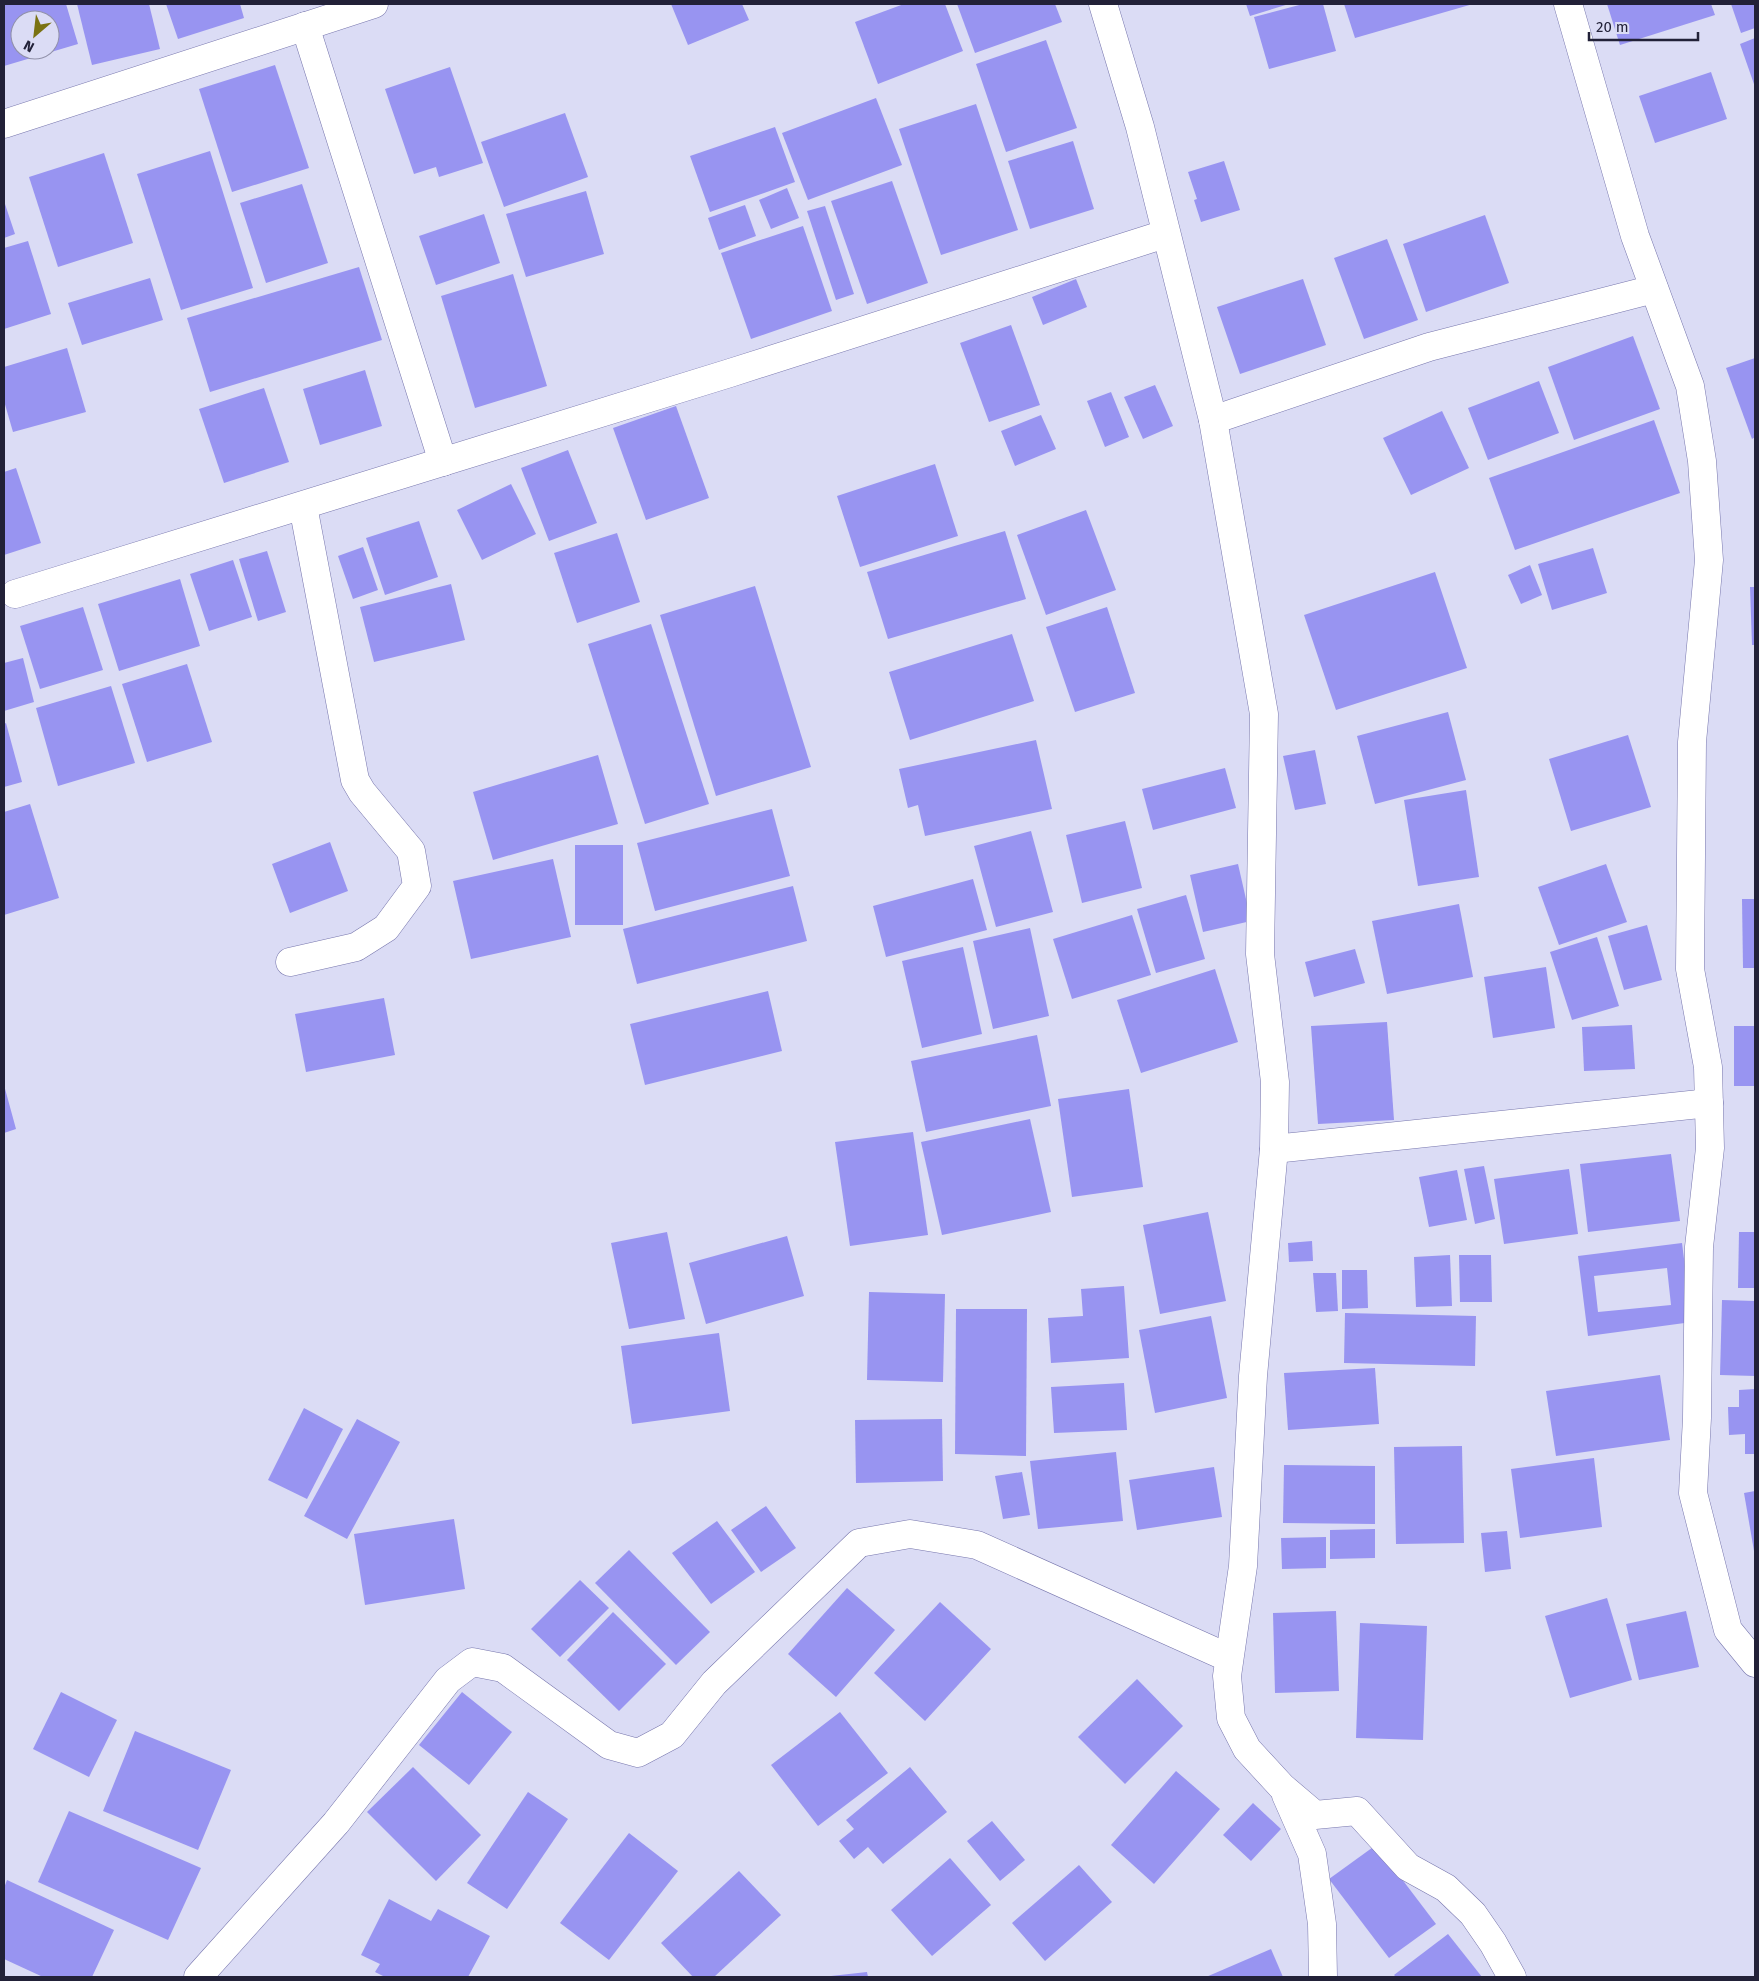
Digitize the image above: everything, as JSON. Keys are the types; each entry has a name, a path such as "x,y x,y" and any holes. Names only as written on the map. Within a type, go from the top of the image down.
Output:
{"street":[{"path":"4,124 374,4"},
{"path":"1103,4 1140,127 1165,234 1213,420 1264,714 1260,954 1275,1082 1274,1149 1253,1376 1243,1566 1227,1676 1231,1718 1246,1749 1282,1787 1315,1815 1357,1811 1408,1867 1446,1888 1473,1914 1493,1942 1512,1977"},
{"path":"1568,4 1635,236 1690,386 1702,461 1709,560 1692,742 1690,969 1708,1067 1710,1148 1699,1247 1697,1418 1693,1493 1728,1630 1755,1663"},
{"path":"305,26 443,462"},
{"path":"15,594 303,506 1165,234"},
{"path":"1213,420 1429,347 1654,288"},
{"path":"290,962 356,947 386,928 417,886 411,851 362,792 355,780 303,506"},
{"path":"1274,1149 1709,1103"},
{"path":"198,1977 336,1824 448,1680 472,1662 503,1668 609,1745 638,1753 672,1735 714,1683 860,1543 910,1534 976,1544 1229,1658"},
{"path":"1282,1787 1312,1854 1322,1924 1323,1977"}],"building":[{"path":"4,4 66,4 78,44 60,49 60,10 10,10 10,60 24,60 4,66"},
{"path":"77,4 149,4 160,49 92,65"},
{"path":"166,4 240,4 244,18 178,39"},
{"path":"671,4 742,4 749,20 688,45"},
{"path":"904,4 945,4 963,51 878,84 855,22"},
{"path":"957,4 1055,4 1062,22 975,53"},
{"path":"1246,4 1289,4 1250,16"},
{"path":"1303,4 1323,4 1336,51 1269,69 1254,17"},
{"path":"1344,4 1473,4 1355,38"},
{"path":"1607,4 1711,4 1715,15 1620,45"},
{"path":"1731,4 1755,4 1755,28 1741,33"},
{"path":"1755,38 1755,87 1740,44"},
{"path":"1046,40 1077,128 1006,152 976,64"},
{"path":"275,65 309,168 232,192 199,89"},
{"path":"450,67 483,163 439,177 436,167 414,174 385,89"},
{"path":"1711,72 1727,119 1655,143 1639,96"},
{"path":"876,98 902,165 808,200 782,133"},
{"path":"976,104 1018,230 941,255 899,129"},
{"path":"565,113 588,177 504,207 481,142"},
{"path":"775,127 795,182 710,212 690,156"},
{"path":"1073,141 1094,209 1030,229 1008,161"},
{"path":"210,151 253,288 181,310 137,174"},
{"path":"104,153 133,243 58,267 29,177"},
{"path":"1224,161 1240,210 1201,222 1194,200 1197,199 1188,172"},
{"path":"892,181 928,283 867,304 831,201"},
{"path":"302,184 328,263 266,283 240,203"},
{"path":"787,188 799,218 771,229 759,200"},
{"path":"586,191 604,254 526,277 506,214"},
{"path":"4,201 15,234 4,238"},
{"path":"745,205 756,236 719,250 708,218"},
{"path":"825,206 854,294 836,300 807,211"},
{"path":"484,214 500,263 436,285 419,236"},
{"path":"1485,215 1509,283 1426,312 1403,244"},
{"path":"803,226 832,311 751,339 721,253"},
{"path":"1387,239 1418,320 1364,339 1334,258"},
{"path":"28,241 51,314 4,329 4,248"},
{"path":"359,267 382,340 210,392 187,318"},
{"path":"513,274 547,386 475,408 441,296"},
{"path":"150,278 163,320 82,345 68,303"},
{"path":"1076,279 1087,307 1043,325 1032,297"},
{"path":"1303,279 1326,345 1240,374 1217,307"},
{"path":"1011,325 1040,405 989,422 960,343"},
{"path":"1633,336 1660,409 1574,440 1548,367"},
{"path":"67,348 86,412 13,432 4,401 4,367"},
{"path":"1755,358 1755,437 1752,439 1726,368"},
{"path":"365,370 382,426 320,445 303,389"},
{"path":"1539,381 1559,433 1488,460 1468,408"},
{"path":"1155,385 1173,426 1143,439 1124,397"},
{"path":"264,388 289,462 224,483 199,409"},
{"path":"1111,392 1129,437 1105,447 1087,401"},
{"path":"676,406 709,498 646,520 613,428"},
{"path":"1442,411 1469,468 1411,495 1383,438"},
{"path":"1041,415 1056,449 1015,466 1001,431"},
{"path":"1654,420 1680,493 1515,550 1489,478"},
{"path":"568,450 597,523 549,541 521,468"},
{"path":"935,464 958,536 860,567 837,496"},
{"path":"16,468 41,543 4,555 4,472"},
{"path":"511,484 536,534 482,560 457,510"},
{"path":"1086,510 1116,590 1046,615 1017,535"},
{"path":"419,521 438,577 385,595 366,538"},
{"path":"1005,531 1026,599 888,639 867,572"},
{"path":"617,533 640,602 577,623 554,553"},
{"path":"363,547 378,590 353,599 338,556"},
{"path":"1593,548 1607,593 1552,610 1538,564"},
{"path":"267,551 286,612 258,621 239,559"},
{"path":"233,560 252,617 209,631 190,574"},
{"path":"1530,565 1542,595 1521,604 1508,575"},
{"path":"1435,572 1467,668 1336,710 1304,615"},
{"path":"180,579 200,646 119,671 98,604"},
{"path":"451,584 465,640 374,662 360,607"},
{"path":"755,586 811,767 716,796 660,615"},
{"path":"1750,587 1755,587 1755,645 1752,645"},
{"path":"83,607 103,670 40,689 20,626"},
{"path":"1107,607 1135,693 1075,712 1046,627"},
{"path":"651,624 709,804 645,824 588,644"},
{"path":"1012,634 1034,701 910,740 889,672"},
{"path":"23,658 34,702 4,711 4,663"},
{"path":"187,664 212,742 147,762 122,684"},
{"path":"111,686 135,763 58,786 36,708"},
{"path":"1448,712 1466,780 1375,804 1357,736"},
{"path":"6,723 22,782 4,787 4,724"},
{"path":"1628,735 1651,807 1571,831 1549,759"},
{"path":"1036,740 1052,809 925,836 918,805 908,808 899,769"},
{"path":"1315,750 1326,804 1295,810 1283,756"},
{"path":"598,755 618,824 493,860 473,792"},
{"path":"1225,768 1236,808 1153,830 1142,789"},
{"path":"1466,790 1479,877 1418,886 1404,800"},
{"path":"30,804 59,898 4,915 4,812"},
{"path":"772,809 790,876 655,911 637,843"},
{"path":"1125,821 1142,888 1082,903 1066,835"},
{"path":"1031,831 1053,912 996,927 974,846"},
{"path":"330,842 348,891 290,913 272,864"},
{"path":"575,845 623,845 623,925 575,925"},
{"path":"553,859 571,937 471,959 453,881"},
{"path":"1238,864 1251,921 1203,932 1190,875"},
{"path":"1606,864 1627,922 1559,945 1538,887"},
{"path":"973,879 987,930 886,957 873,906"},
{"path":"793,886 807,941 637,984 623,929"},
{"path":"1186,895 1205,959 1156,973 1137,909"},
{"path":"1742,899 1755,899 1755,968 1743,968"},
{"path":"1459,904 1473,977 1387,994 1372,921"},
{"path":"1132,915 1151,975 1072,999 1053,939"},
{"path":"1647,925 1662,980 1624,990 1608,936"},
{"path":"1030,928 1049,1016 993,1029 973,941"},
{"path":"1597,937 1619,1006 1572,1020 1550,952"},
{"path":"963,947 982,1034 922,1048 902,961"},
{"path":"1355,949 1365,983 1314,997 1305,962"},
{"path":"1546,967 1555,1028 1493,1038 1484,977"},
{"path":"1215,969 1238,1042 1141,1073 1117,1000"},
{"path":"768,991 782,1051 645,1085 630,1024"},
{"path":"384,998 395,1055 306,1072 295,1014"},
{"path":"1387,1022 1394,1120 1318,1124 1311,1026"},
{"path":"1632,1025 1635,1069 1584,1071 1582,1027"},
{"path":"1734,1026 1755,1026 1755,1086 1734,1086"},
{"path":"1037,1035 1051,1106 926,1132 911,1061"},
{"path":"4,1085 16,1129 4,1133"},
{"path":"1129,1089 1143,1187 1072,1197 1058,1099"},
{"path":"1030,1119 1051,1212 942,1235 921,1142"},
{"path":"913,1132 928,1235 850,1246 835,1142"},
{"path":"1671,1154 1680,1221 1588,1232 1580,1164"},
{"path":"1484,1166 1495,1219 1475,1224 1464,1169"},
{"path":"1569,1169 1578,1234 1504,1244 1494,1179"},
{"path":"1457,1170 1467,1220 1429,1227 1419,1177"},
{"path":"1208,1212 1226,1301 1160,1314 1143,1225"},
{"path":"667,1232 685,1319 629,1329 611,1243"},
{"path":"1739,1232 1755,1232 1755,1288 1738,1288"},
{"path":"787,1236 804,1296 706,1324 689,1263"},
{"path":"1312,1241 1313,1261 1289,1262 1288,1243"},
{"path":"1682,1243 1692,1322 1588,1336 1578,1256","holes":["1667,1268 1671,1305 1598,1312 1594,1276"]},
{"path":"1450,1255 1452,1306 1416,1307 1414,1257"},
{"path":"1459,1255 1491,1255 1492,1302 1460,1302"},
{"path":"1342,1270 1367,1270 1368,1308 1342,1309"},
{"path":"1313,1273 1336,1273 1338,1311 1316,1312"},
{"path":"1124,1286 1129,1358 1051,1363 1048,1318 1083,1316 1081,1289"},
{"path":"869,1292 945,1294 943,1382 867,1380"},
{"path":"1722,1300 1755,1301 1755,1376 1720,1375"},
{"path":"956,1309 1027,1309 1026,1456 955,1454"},
{"path":"1345,1313 1476,1316 1475,1366 1344,1363"},
{"path":"1211,1316 1227,1398 1155,1413 1139,1330"},
{"path":"719,1333 730,1411 632,1424 621,1346"},
{"path":"1375,1368 1379,1424 1288,1430 1284,1373"},
{"path":"1660,1375 1670,1440 1556,1456 1546,1391"},
{"path":"1124,1383 1127,1430 1054,1433 1051,1387"},
{"path":"1755,1389 1755,1454 1745,1454 1745,1434 1729,1435 1728,1407 1739,1407 1739,1390"},
{"path":"304,1408 343,1429 307,1499 268,1480"},
{"path":"357,1419 400,1442 347,1539 304,1516"},
{"path":"942,1419 943,1481 856,1483 855,1420"},
{"path":"1462,1446 1464,1543 1396,1544 1394,1447"},
{"path":"1116,1452 1123,1521 1038,1529 1030,1461"},
{"path":"1594,1458 1602,1527 1520,1538 1511,1469"},
{"path":"1284,1465 1375,1466 1375,1524 1283,1523"},
{"path":"1214,1467 1222,1517 1137,1530 1129,1480"},
{"path":"1022,1472 1030,1515 1003,1519 995,1476"},
{"path":"1755,1491 1755,1551 1754,1551 1744,1493"},
{"path":"766,1506 796,1548 761,1572 731,1530"},
{"path":"454,1519 465,1589 365,1605 354,1534"},
{"path":"717,1521 755,1572 711,1604 672,1553"},
{"path":"1375,1529 1375,1558 1330,1559 1330,1530"},
{"path":"1507,1531 1511,1569 1485,1572 1481,1533"},
{"path":"1326,1537 1326,1568 1282,1569 1281,1538"},
{"path":"629,1550 710,1632 676,1665 595,1583"},
{"path":"580,1580 609,1608 560,1657 531,1629"},
{"path":"847,1588 895,1630 836,1697 788,1654"},
{"path":"1607,1598 1632,1680 1570,1698 1545,1616"},
{"path":"940,1602 991,1649 925,1721 874,1673"},
{"path":"1336,1611 1339,1691 1275,1693 1273,1613"},
{"path":"1686,1611 1699,1667 1639,1680 1626,1624"},
{"path":"613,1612 666,1664 619,1711 567,1660"},
{"path":"1360,1623 1427,1626 1423,1740 1356,1738"},
{"path":"1137,1679 1183,1726 1125,1784 1078,1737"},
{"path":"61,1692 117,1720 89,1777 33,1749"},
{"path":"462,1692 512,1732 469,1785 419,1745"},
{"path":"840,1712 888,1773 818,1826 771,1765"},
{"path":"135,1731 231,1770 198,1850 103,1811"},
{"path":"413,1767 481,1835 436,1881 367,1812"},
{"path":"910,1767 947,1812 883,1864 868,1847 854,1859 839,1841 854,1829 846,1820"},
{"path":"1176,1771 1220,1809 1154,1884 1111,1845"},
{"path":"528,1792 568,1819 507,1909 467,1883"},
{"path":"1253,1803 1281,1829 1251,1861 1223,1835"},
{"path":"69,1811 201,1868 168,1940 38,1882"},
{"path":"992,1821 1025,1860 1000,1881 967,1841"},
{"path":"629,1833 678,1871 609,1960 560,1923"},
{"path":"1376,1845 1436,1924 1389,1958 1329,1879"},
{"path":"950,1858 991,1905 932,1956 891,1910"},
{"path":"1079,1865 1112,1902 1045,1961 1012,1923"},
{"path":"739,1871 781,1915 714,1977 693,1977 661,1943"},
{"path":"7,1880 114,1930 92,1977 43,1977 4,1959 4,1888"},
{"path":"389,1899 431,1921 438,1909 490,1936 468,1977 385,1977 375,1972 380,1964 361,1955"},
{"path":"1448,1934 1482,1977 1396,1977 1394,1975"},
{"path":"1271,1949 1283,1977 1206,1977"},
{"path":"867,1972 868,1977 831,1977 831,1976"}]}
